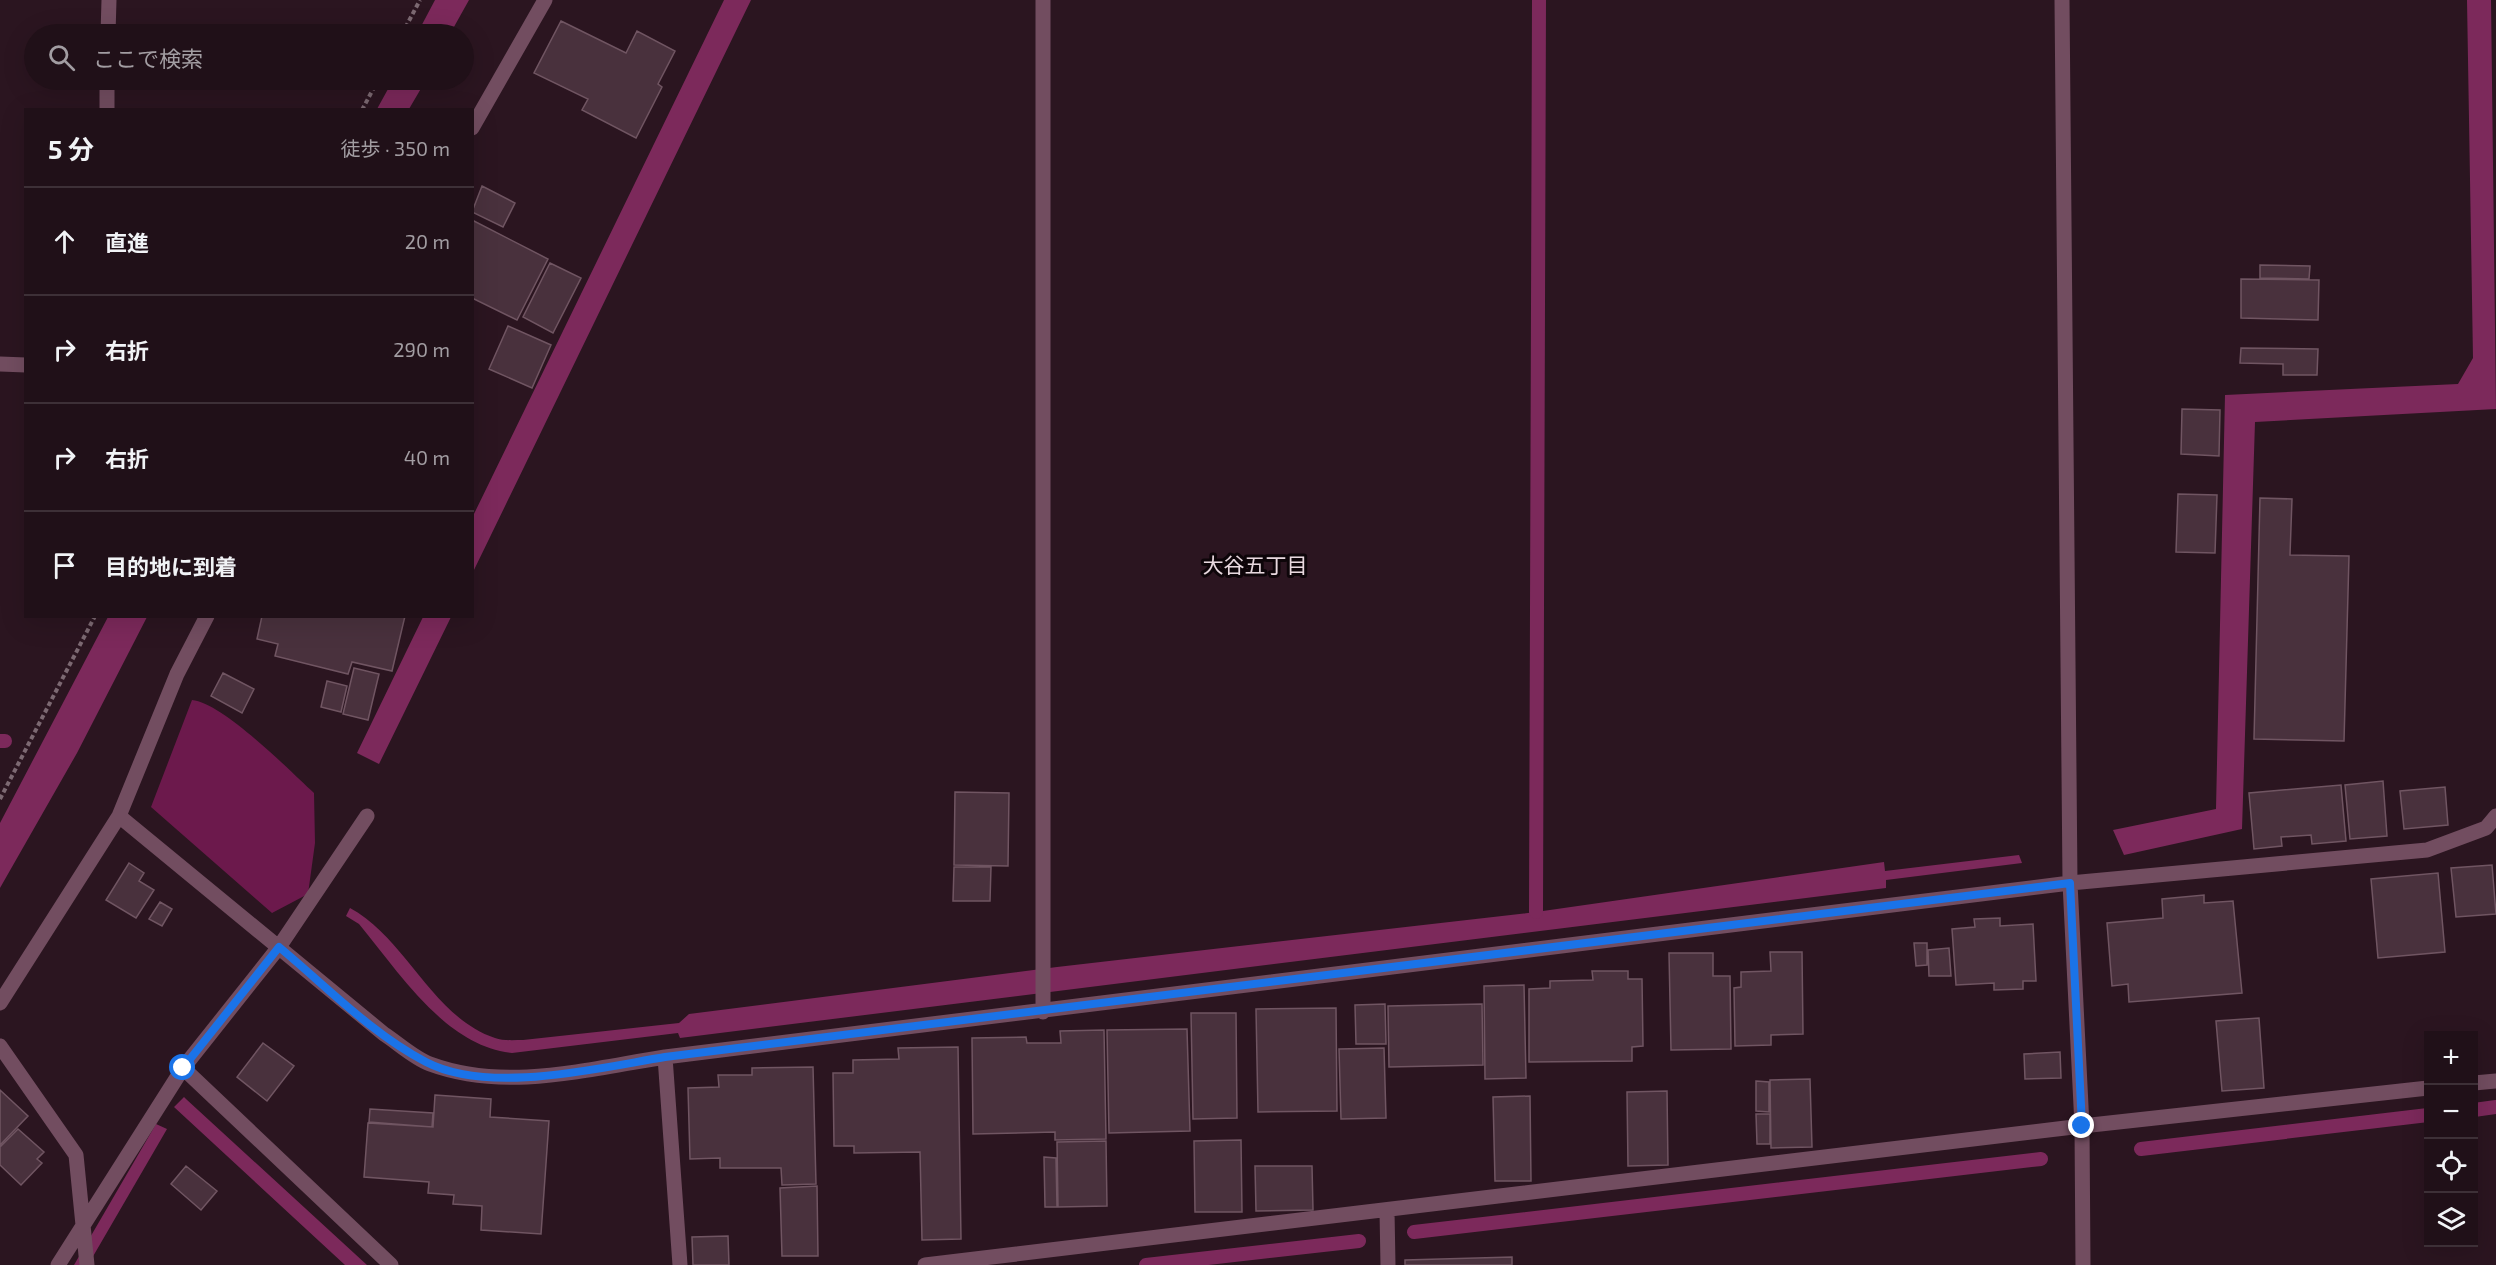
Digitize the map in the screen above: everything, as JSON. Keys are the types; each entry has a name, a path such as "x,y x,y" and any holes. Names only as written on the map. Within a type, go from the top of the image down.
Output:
{"street":[{"path":"108,24 109,0"},
{"path":"474,124 545,0"},
{"path":"1042,0 1043,1011"},
{"path":"2062,0 2070,883 2082,1126 2083,1265"},
{"path":"107,90 107,108"},
{"path":"0,364 24,365"},
{"path":"0,1003 119,816 177,674 206,618"},
{"path":"119,816 384,1034 428,1063 459,1072 534,1077 665,1057 2070,883 2427,850 2486,828 2496,816"},
{"path":"58,1265 84,1234 183,1068 279,947 367,816"},
{"path":"0,1046 76,1155 87,1265"},
{"path":"665,1057 680,1265"},
{"path":"183,1068 391,1265"},
{"path":"2478,1083 2496,1081"},
{"path":"926,1265 2082,1126 2424,1088"},
{"path":"1387,1211 1388,1265"}],"path":[{"path":"407,24 420,0"},
{"path":"363,108 373,90"},
{"path":"0,799 94,618"}],"shaded area":[{"path":"435,0 469,0 456,24 422,24"},
{"path":"724,0 751,0 474,570 474,514"},
{"path":"2467,0 2491,0 2496,409 2255,422 2242,829 2124,855 2113,830 2216,809 2225,395 2458,384 2473,358"},
{"path":"387,90 420,90 410,108 378,108"},
{"path":"107,618 146,618 77,753 0,888 0,823"},
{"path":"423,618 451,618 379,764 357,753"},
{"path":"192,700 205,704 238,725 314,793 315,843 308,894 272,913 151,807"},
{"path":"2019,855 2022,863 1886,880 1886,888 680,1038 678,1033 512,1053 488,1047 465,1037 445,1022 407,984 359,924 346,916 350,908 370,921 436,996 473,1028 498,1039 523,1040 679,1023 689,1014 1057,967 1536,912 1884,862 1885,871"},
{"path":"184,1097 367,1265 345,1265 174,1107"},
{"path":"156,1124 167,1129 88,1265 74,1265"}],"building":[{"path":"561,21 626,53 637,31 675,51 658,84 662,87 636,138 582,110 588,99 534,73"},
{"path":"482,186 515,203 503,227 474,213"},
{"path":"474,221 548,259 517,320 474,299"},
{"path":"550,263 581,278 553,333 523,317"},
{"path":"2260,265 2310,266 2309,279 2260,278"},
{"path":"2241,279 2319,280 2318,320 2241,318"},
{"path":"508,326 551,345 532,388 489,369"},
{"path":"2241,348 2318,349 2317,375 2283,375 2283,364 2240,363"},
{"path":"2182,409 2220,410 2219,456 2181,454"},
{"path":"2178,494 2217,495 2215,553 2176,552"},
{"path":"2260,498 2292,499 2290,555 2349,556 2344,741 2254,739"},
{"path":"262,618 405,618 392,671 352,662 348,674 275,656 278,644 257,639"},
{"path":"354,668 379,674 368,720 343,714"},
{"path":"223,673 254,689 242,713 211,696"},
{"path":"327,681 347,686 341,712 321,707"},
{"path":"2383,781 2387,836 2350,839 2345,785"},
{"path":"2341,785 2346,841 2312,844 2311,835 2281,837 2282,846 2254,849 2249,793"},
{"path":"2445,787 2448,825 2404,829 2400,791"},
{"path":"955,792 1009,793 1008,866 954,865"},
{"path":"129,863 144,873 139,881 154,890 136,918 106,900"},
{"path":"2492,865 2496,914 2456,917 2451,868"},
{"path":"954,867 991,867 990,901 953,901"},
{"path":"2438,873 2445,952 2378,958 2371,879"},
{"path":"2204,895 2204,903 2233,901 2242,993 2129,1002 2128,984 2112,986 2107,923 2163,918 2162,899"},
{"path":"160,902 172,909 162,926 149,919"},
{"path":"2000,918 2000,926 2033,924 2036,981 2023,981 2023,989 1994,990 1994,983 1956,985 1952,929 1975,927 1974,919"},
{"path":"1914,943 1927,943 1927,965 1916,966"},
{"path":"1949,948 1951,976 1929,976 1928,950"},
{"path":"1770,952 1802,952 1803,1034 1771,1035 1771,1045 1735,1046 1734,988 1741,987 1741,972 1771,971"},
{"path":"1669,953 1713,953 1713,976 1730,976 1731,1049 1671,1050"},
{"path":"1592,971 1628,971 1628,979 1642,979 1643,1046 1632,1047 1632,1061 1529,1062 1529,989 1550,988 1550,981 1593,980"},
{"path":"1524,985 1526,1078 1485,1079 1484,986"},
{"path":"1385,1004 1386,1044 1356,1044 1355,1005"},
{"path":"1482,1004 1483,1065 1389,1067 1388,1006"},
{"path":"1336,1008 1337,1111 1258,1112 1256,1009"},
{"path":"1191,1013 1236,1013 1237,1118 1193,1119"},
{"path":"2259,1018 2264,1088 2222,1091 2216,1021"},
{"path":"1187,1029 1190,1131 1109,1133 1107,1030"},
{"path":"1104,1030 1106,1139 1055,1140 1055,1132 973,1134 972,1038 1026,1037 1027,1043 1061,1043 1060,1031"},
{"path":"263,1043 294,1066 267,1101 237,1077"},
{"path":"958,1047 961,1239 922,1240 920,1152 854,1153 854,1146 834,1146 833,1073 853,1073 853,1060 899,1059 898,1048"},
{"path":"1384,1048 1386,1118 1341,1119 1339,1049"},
{"path":"2060,1052 2061,1078 2025,1079 2024,1054"},
{"path":"813,1067 816,1184 782,1185 781,1168 720,1168 720,1158 690,1159 688,1088 719,1087 718,1075 752,1075 752,1068"},
{"path":"1810,1079 1812,1147 1771,1148 1770,1080"},
{"path":"1756,1081 1769,1082 1769,1112 1756,1111"},
{"path":"0,1090 28,1116 0,1145"},
{"path":"1667,1091 1668,1165 1628,1166 1627,1092"},
{"path":"435,1095 491,1099 490,1117 549,1121 541,1234 481,1230 482,1206 453,1204 454,1195 428,1193 429,1182 364,1177 368,1123 433,1127"},
{"path":"1530,1096 1531,1181 1495,1181 1493,1097"},
{"path":"370,1109 433,1113 432,1127 369,1122"},
{"path":"1756,1114 1770,1114 1770,1144 1757,1144"},
{"path":"18,1129 44,1152 37,1159 42,1163 21,1185 0,1165 0,1147"},
{"path":"1241,1140 1242,1212 1195,1212 1194,1141"},
{"path":"1106,1141 1107,1206 1058,1207 1057,1142"},
{"path":"1044,1157 1056,1158 1057,1207 1045,1207"},
{"path":"186,1166 217,1191 201,1210 171,1184"},
{"path":"1255,1166 1312,1166 1313,1210 1256,1211"},
{"path":"817,1186 818,1256 782,1256 780,1188"},
{"path":"728,1236 729,1265 693,1265 692,1237"},
{"path":"1512,1257 1512,1265 1405,1265 1405,1260"}],"waterway":[{"path":"1536,912 1539,0"},
{"path":"0,741 5,741"},
{"path":"2478,1109 2496,1107"},
{"path":"2141,1149 2424,1115"},
{"path":"1414,1232 2041,1159"},
{"path":"1146,1265 1359,1241"}],"district":[{"name":"大谷五丁目","path":"1255,564"}],"route":[{"path":"183,1068 279,947 384,1034 428,1063 459,1072 496,1077 534,1077 665,1057 2070,883 2082,1126"}]}
